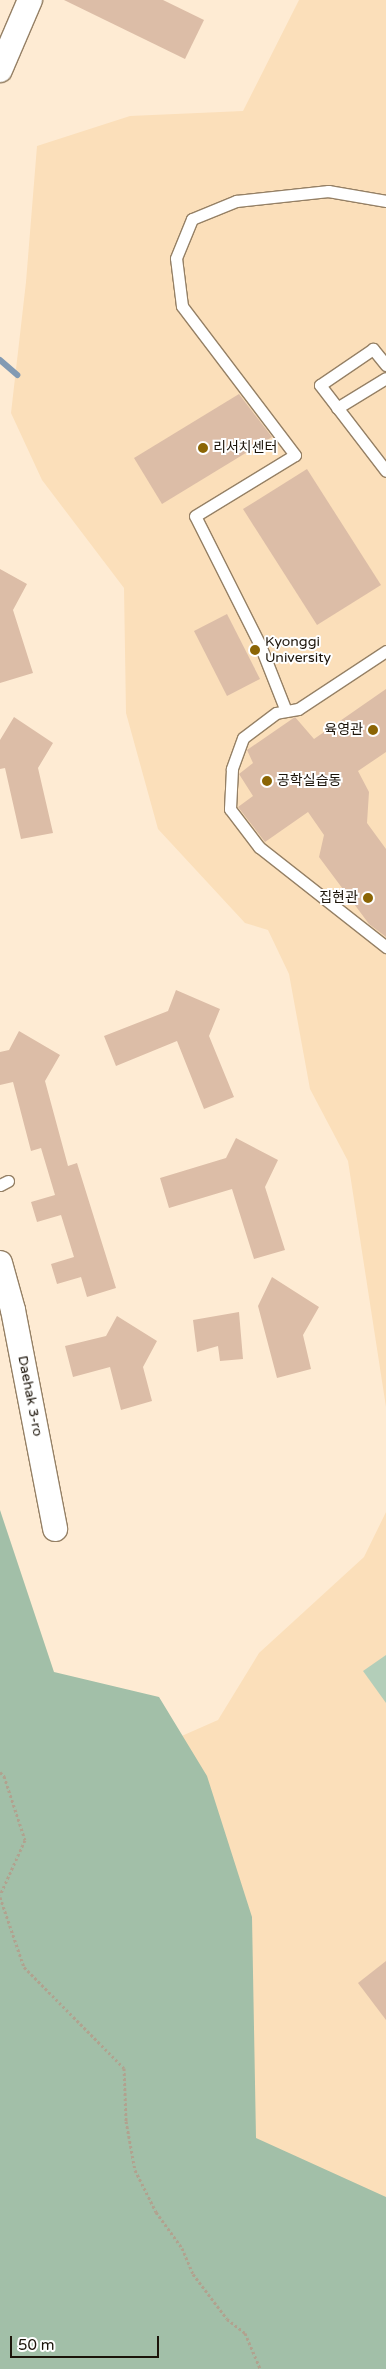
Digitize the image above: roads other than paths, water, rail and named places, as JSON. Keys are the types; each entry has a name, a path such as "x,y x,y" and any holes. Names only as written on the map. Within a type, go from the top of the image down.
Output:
{"street":[{"path":"0,70 10,26 30,0"},
{"name":"Daehak 3-ro","path":"0,1263 14,1310 56,1529"}],"lane":[{"path":"286,711 260,645 195,516 295,454 182,306 176,258 192,220 236,201 328,191 386,201"},
{"path":"386,365 374,349 320,386 386,471"},
{"path":"337,408 386,378"},
{"path":"386,651 298,709 276,714 242,738 232,769 230,810 258,847 386,947"}],"waterway":[{"path":"0,360 17,375"}],"place":[{"name":"리서치센터","path":"203,448"},
{"name":"Kyonggi University","path":"255,650"},
{"name":"육영관","path":"373,730"},
{"name":"공학실습동","path":"267,781"},
{"name":"집현관","path":"368,898"}]}
